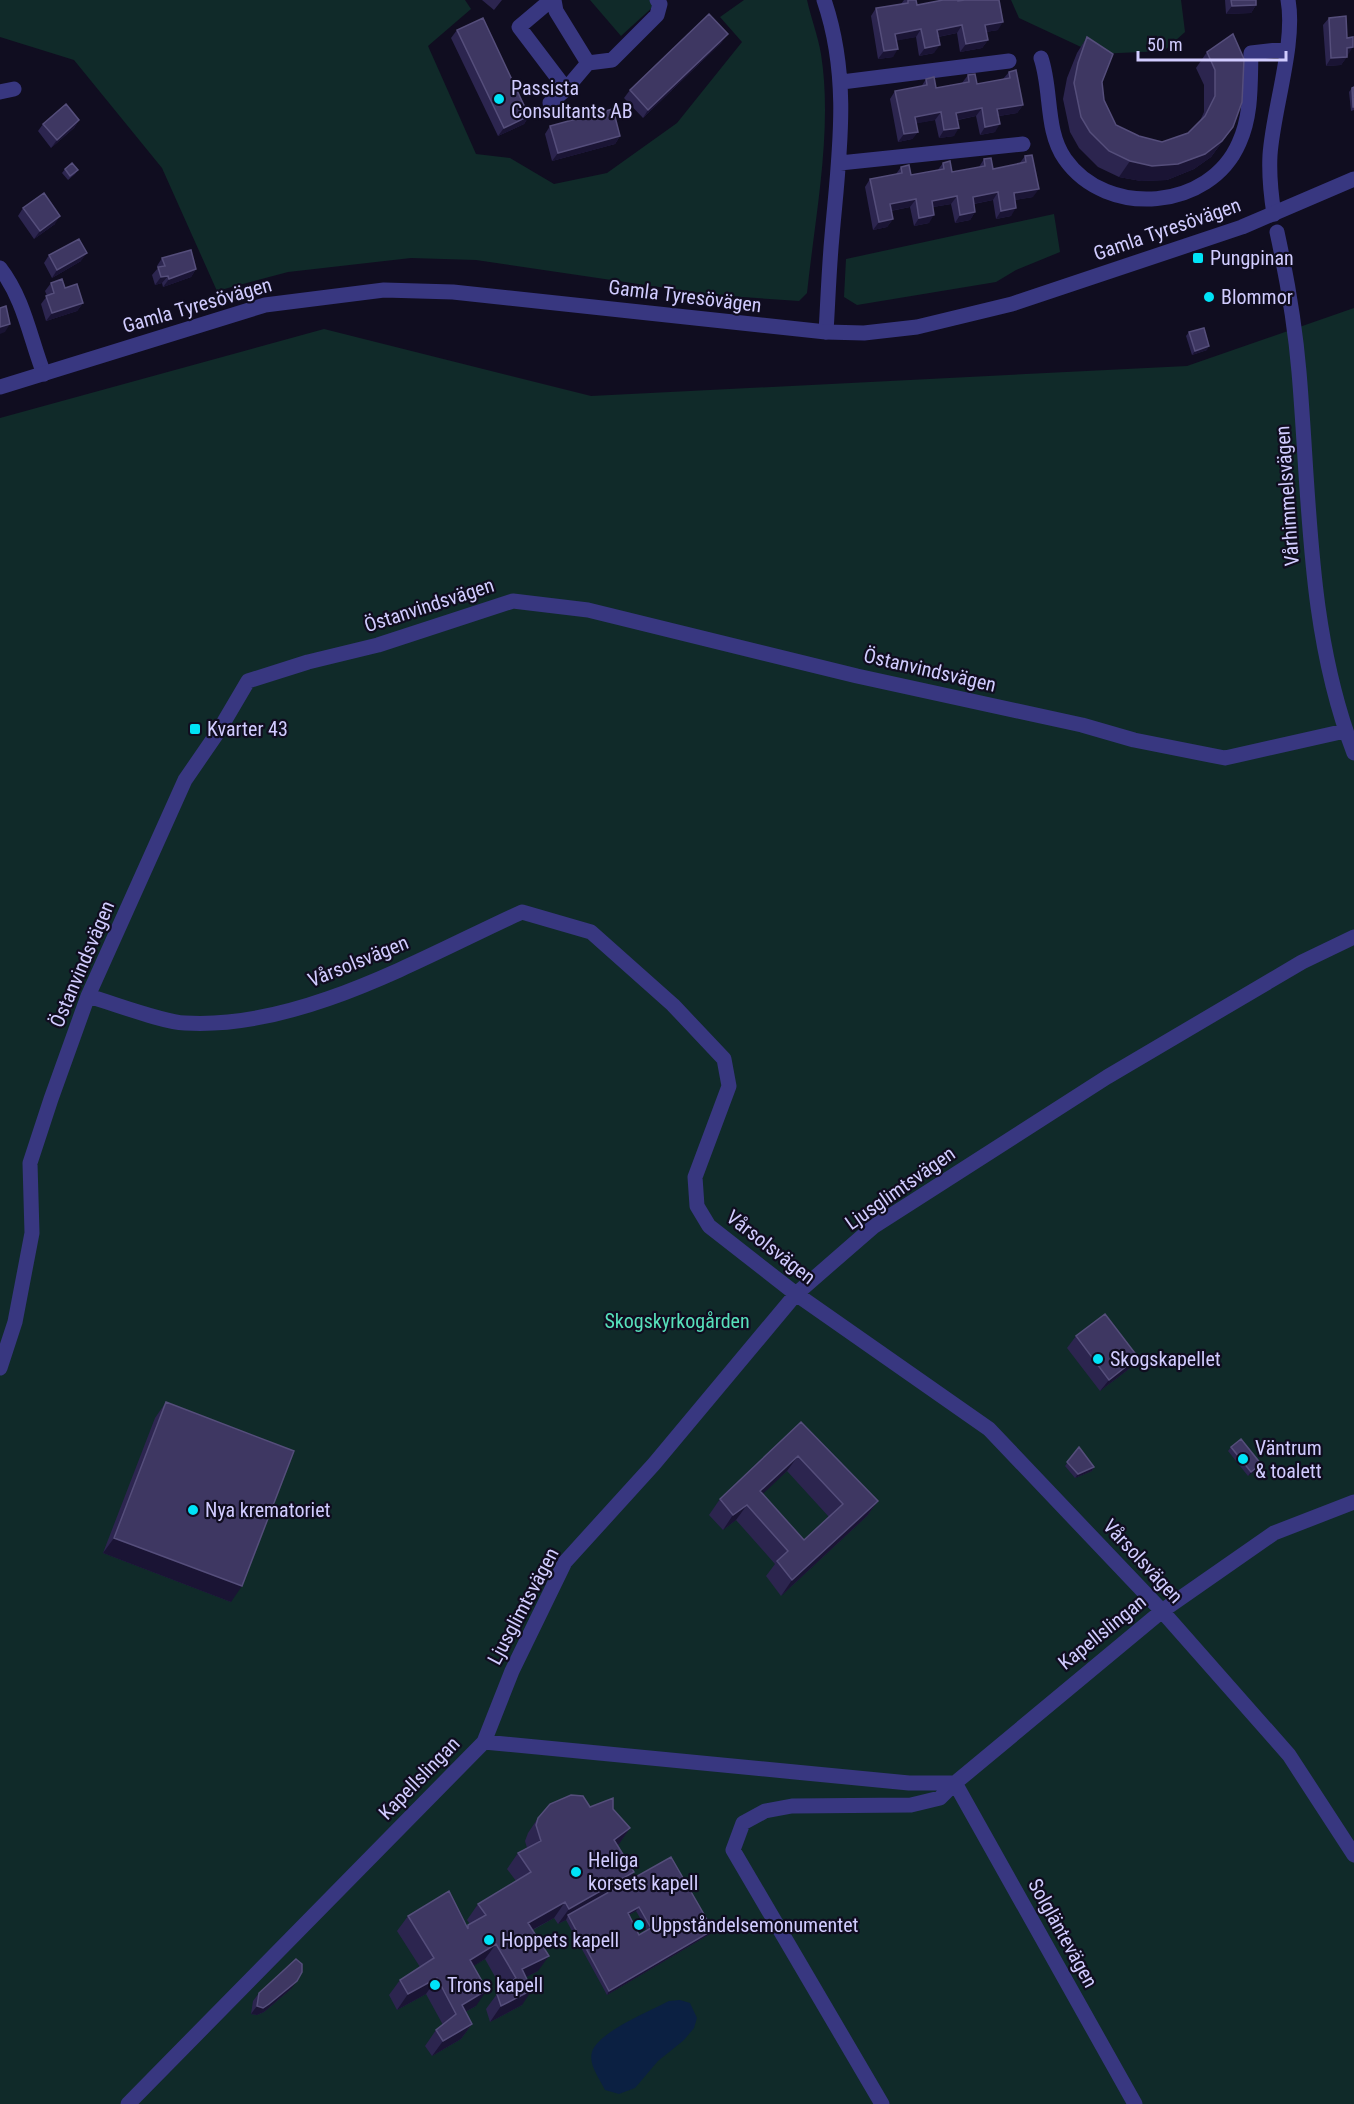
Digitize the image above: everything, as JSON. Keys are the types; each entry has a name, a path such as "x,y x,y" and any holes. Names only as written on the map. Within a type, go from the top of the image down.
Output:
{"street":[{"path":"566,89 519,27 553,0 556,11 588,63"},
{"path":"550,103 566,89 588,63 612,60 657,15 660,4 657,0"},
{"path":"824,0 833,26 842,82 840,163 831,238 826,332"},
{"path":"1274,214 1270,155 1292,3"},
{"path":"1041,58 1046,74 1053,128 1065,158 1085,180 1120,196 1149,201 1190,193 1221,168 1239,144 1248,112 1251,53 1286,49"},
{"path":"842,82 1009,61"},
{"path":"840,163 1023,144"},
{"name":"Gamla Tyresövägen","path":"0,387 265,305 384,290 476,294 826,332 864,333 917,327 958,319 1012,304 1274,214 1354,178"},
{"name":"Vårhimmelsvägen","path":"1277,232 1287,280 1299,369 1314,584 1325,660 1354,753"},
{"path":"0,268 9,279 24,311 44,374"},
{"name":"Östanvindsvägen","path":"0,1368 15,1322 32,1233 30,1163 88,996 185,780 218,732 248,681 308,662 378,645 513,601 610,615 1194,753 1225,758 1346,731"},
{"name":"Vårsolsvägen","path":"88,996 184,1023 254,1019 349,992 522,912 591,932 673,1005 724,1059 729,1086 696,1177 696,1206 709,1227 796,1294 988,1429 1162,1611 1289,1755 1354,1855"},
{"name":"Ljusglimtsvägen","path":"484,1742 512,1671 565,1562 654,1464 796,1294 873,1227 1089,1088 1302,962 1354,937"},
{"name":"Kapellslingan","path":"882,2104 766,1910 733,1850 743,1823 765,1811 792,1806 911,1806 940,1798 955,1783 1162,1611 1274,1533 1354,1502"},
{"name":"Kapellslingan","path":"128,2104 254,1972 329,1901 484,1742 909,1783 955,1783"},
{"name":"Solgläntevägen","path":"955,1783 1135,2104"}],"green space":[{"path":"0,0 465,0 471,9 428,46 476,154 510,158 554,184 607,173 677,123 742,42 720,17 744,0 807,0 821,54 825,113 822,174 807,293 799,301 713,295 476,260 411,258 288,272 217,291 162,168 74,60 0,37"},
{"path":"590,0 651,0 655,5 621,36"},
{"path":"1011,0 1181,0 1185,32 1164,51 1096,54 1019,18"},
{"path":"1054,214 1060,252 1016,270 996,282 857,305 844,297 846,259"},
{"name":"Skogskyrkogården","path":"1354,308 1354,2104 0,2104 0,418 324,329 591,396 1187,366"}],"water":[{"path":"680,2000 690,2003 697,2018 694,2028 684,2040 658,2061 635,2088 619,2094 605,2090 591,2057 596,2044 626,2023 669,2001"}],"building":[{"path":"908,0 916,0 917,5 943,0 999,0 1003,22 985,25 988,40 966,44 962,25 937,30 940,45 925,48 921,29 895,34 898,49 884,51 876,8 908,3"},
{"path":"1231,0 1256,0 1256,5 1232,6"},
{"path":"709,14 728,34 648,110 630,90"},
{"path":"1346,16 1347,38 1353,37 1353,47 1347,48 1347,57 1331,58 1329,18"},
{"path":"483,18 529,116 504,128 457,30"},
{"path":"1233,34 1244,59 1242,102 1233,127 1222,141 1205,154 1178,164 1152,166 1130,161 1109,151 1090,132 1081,117 1074,83 1087,37 1113,54 1102,82 1104,100 1116,125 1139,136 1162,142 1188,133 1205,116 1215,96 1215,70 1207,52"},
{"path":"1016,70 1023,105 997,109 1000,124 985,127 982,108 956,113 959,128 944,130 941,112 915,117 918,132 904,134 895,91 927,85 926,79 934,77 936,88 969,82 968,75 975,74 977,84 1010,78 1009,72"},
{"path":"1354,87 1354,107 1353,107 1352,88"},
{"path":"66,104 79,120 57,140 43,124"},
{"path":"613,109 620,136 558,153 550,126"},
{"path":"1032,155 1039,189 1014,193 1016,208 1001,211 998,192 973,197 975,212 960,215 957,196 932,201 934,215 919,218 916,199 890,204 893,219 879,222 870,179 902,173 901,167 909,165 911,175 944,169 943,163 950,161 952,172 985,166 984,159 991,158 993,169 1026,162 1025,156"},
{"path":"72,163 78,170 70,176 65,169"},
{"path":"44,193 60,216 40,231 23,208"},
{"path":"79,239 87,253 57,270 49,255"},
{"path":"191,250 196,269 169,279 168,276 161,277 158,267 165,266 162,258"},
{"path":"62,279 65,288 77,284 83,303 52,313 46,296 54,293 51,283"},
{"path":"6,306 10,324 0,327 0,308"},
{"path":"1204,328 1209,346 1195,351 1189,332"},
{"path":"1105,1314 1138,1357 1109,1380 1076,1336"},
{"name":"Nya krematoriet","path":"166,1402 294,1451 242,1586 114,1538"},
{"path":"801,1422 878,1501 792,1580 777,1561 788,1551 747,1505 733,1515 720,1499","holes":["798,1456 843,1504 804,1540 760,1491"]},
{"name":"Väntrum & toalett","path":"1241,1439 1261,1464 1251,1472 1231,1447"},
{"path":"1079,1447 1094,1467 1078,1474 1067,1462"},
{"path":"571,1795 583,1796 590,1807 613,1798 613,1809 630,1828 614,1840 634,1872 569,1909 565,1902 528,1923 549,1956 522,1969 532,1990 501,2006 497,1994 516,1978 496,1944 470,1960 487,1990 462,2005 472,2024 443,2041 436,2030 456,2014 437,1978 408,1994 400,1980 434,1958 408,1916 449,1891 468,1929 468,1925 486,1915 478,1904 531,1872 518,1853 541,1841 536,1825 538,1818 550,1804"},
{"path":"671,1857 713,1930 609,1991 568,1915","holes":["639,1907 651,1928 639,1935 628,1913"]},
{"path":"296,1959 302,1964 302,1972 297,1981 263,2008 257,2006 259,1993"}],"place":[{"name":"Passista Consultants AB","path":"499,99"},
{"name":"Pungpinan","path":"1198,258"},
{"name":"Blommor","path":"1209,297"},
{"name":"Kvarter 43","path":"195,729"},
{"name":"Skogskapellet","path":"1098,1359"},
{"name":"Väntrum & toalett","path":"1243,1459"},
{"name":"Nya krematoriet","path":"193,1510"},
{"name":"Heliga korsets kapell","path":"576,1872"},
{"name":"Uppståndelsemonumentet","path":"639,1925"},
{"name":"Hoppets kapell","path":"489,1940"},
{"name":"Trons kapell","path":"435,1985"}]}
